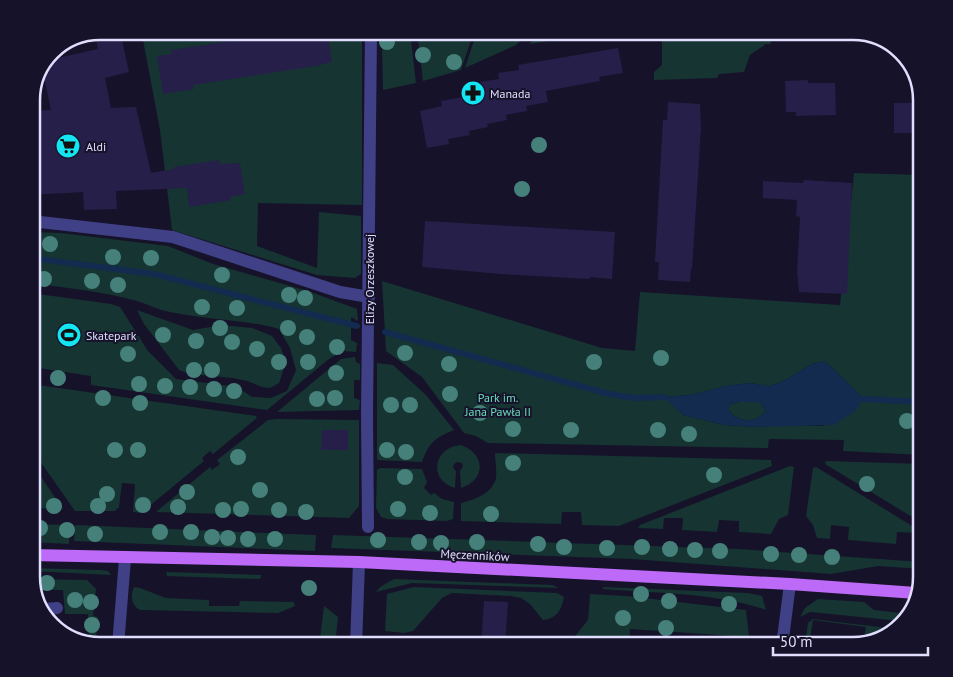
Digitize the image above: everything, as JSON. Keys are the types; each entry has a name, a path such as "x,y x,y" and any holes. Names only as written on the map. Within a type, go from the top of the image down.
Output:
{"main road":[{"name":"Męczenników","path":"40,555 125,559 359,562 790,584 911,594"}],"street":[{"name":"Elizy Orzeszkowej","path":"368,528 367,415 371,40"},
{"path":"40,222 173,237 340,292 369,297"},
{"path":"119,637 125,559"},
{"path":"356,637 359,562"},
{"path":"783,637 790,584"}],"green space":[{"path":"143,40 362,40 362,205 258,203 257,246 317,268 319,212 361,216 361,274 355,278 317,275 172,230 160,130"},
{"path":"383,40 411,40 416,83 383,90"},
{"path":"418,40 471,40 461,70 423,81"},
{"path":"474,40 521,40 516,45 465,68"},
{"path":"533,40 552,40 550,41 529,44"},
{"path":"662,40 770,40 771,44 766,44 750,55 744,72 719,74 717,78 654,80 654,72 662,65"},
{"name":"Park im. Jana Pawła II","path":"854,173 913,175 913,455 843,451 844,440 769,439 768,448 488,443 476,436 464,433 422,377 386,351 382,281 602,348 635,351 640,292 840,305","holes":["825,361 864,399 823,426 754,427 724,425 683,415 665,397 691,395 725,386 750,383 769,386 782,382 812,364"]},
{"path":"40,232 61,233 168,246 213,264 308,291 357,309 358,321 351,317 351,340 357,343 356,352 343,351 329,359 267,410 91,385 91,376 40,368 40,294 111,304 120,307 148,351 176,379 237,387 252,397 271,398 287,391 296,370 290,348 279,329 252,323 184,315 165,311 138,301 83,290 40,284"},
{"path":"137,310 193,330 222,325 252,328 272,336 281,348 286,362 279,383 270,388 262,387 233,378 190,374 179,370 144,324"},
{"path":"355,357 356,362 360,364 360,380 354,380 354,398 360,400 359,410 277,412 341,359"},
{"path":"377,363 393,365 426,395 454,430 430,445 422,462 377,460"},
{"path":"40,385 256,416 257,418 213,454 210,451 202,458 204,461 141,513 133,512 135,484 122,483 119,507 115,511 75,511 40,461"},
{"path":"760,402 766,411 752,420 742,419 728,410 730,404"},
{"path":"268,420 359,420 359,506 349,518 156,512 210,467 212,470 220,464 217,460"},
{"path":"461,445 475,454 479,460 480,467 475,479 461,488 460,471 463,466 462,463 457,462 454,464 453,468 456,471 455,488 446,484 441,478 437,464 444,451"},
{"path":"495,453 771,460 772,466 619,526 582,525 581,512 562,512 561,524 461,521 461,503 472,500 487,492 494,483 496,478"},
{"path":"826,461 913,464 913,518 825,464"},
{"path":"790,466 794,467 788,515 779,519 771,534 739,532 739,521 719,520 717,532 682,530 683,518 664,518 663,529 638,528 640,525"},
{"path":"816,467 913,526 913,533 897,532 896,544 848,540 849,527 831,525 830,539 817,538 813,525 806,516 813,468"},
{"path":"380,468 422,469 427,482 424,488 431,495 434,493 442,499 454,502 453,519 447,521 387,519 381,517 376,508 377,470"},
{"path":"40,475 63,509 40,508"},
{"path":"40,524 70,525 69,544 40,542"},
{"path":"75,525 316,535 315,551 74,541"},
{"path":"333,535 738,549 913,561 913,568 878,566 831,574 632,559 331,548"},
{"path":"40,568 100,570 108,571 111,575 40,571"},
{"path":"166,572 261,575 261,578 167,576"},
{"path":"40,579 87,580 96,589 93,616 98,617 96,637 89,636 88,614 65,614 63,590 41,590"},
{"path":"394,579 552,585 559,588 412,583 376,592 380,587"},
{"path":"134,587 166,598 209,600 209,606 239,606 240,601 294,602 295,606 278,613 140,610 132,600"},
{"path":"414,587 557,593 564,597 558,613 543,620 530,604 521,598 452,593 442,598 413,631 404,633 385,631 387,594"},
{"path":"603,587 748,593 762,596 766,610 748,604 707,597 603,589"},
{"path":"590,594 627,596 746,610 749,637 630,629 630,637 574,637 588,620"},
{"path":"818,599 864,602 874,610 900,614 895,620 810,612 800,617 805,608"},
{"path":"324,606 338,617 336,637 320,637"},
{"path":"813,619 885,628 864,636 866,627 813,620 810,637 806,637 808,623"}],"water":[{"path":"825,361 864,399 855,411 834,425 754,427 724,425 683,415 664,397 691,395 725,386 750,383 769,386 782,382 812,364","holes":["760,402 766,411 752,420 737,417 728,410 730,404"]}],"building":[{"path":"96,40 122,40 129,72 105,78 111,108 136,107 151,173 174,169 174,167 219,160 220,164 240,163 245,194 230,197 231,200 189,207 187,188 116,191 117,209 84,210 83,192 40,194 40,111 51,110 44,78 46,73 57,58 98,49"},
{"path":"236,40 328,40 332,62 193,85 194,89 163,94 157,56 172,54 171,50"},
{"path":"618,48 623,73 599,77 600,81 546,91 548,102 526,106 527,111 506,115 507,120 487,124 488,127 469,131 470,135 448,139 449,144 427,148 420,111 442,106 441,101 463,97 462,93 480,89 479,82 499,79 498,73 519,70 518,65"},
{"path":"808,80 808,83 835,83 836,115 796,116 796,112 786,112 785,81"},
{"path":"668,102 700,104 701,128 690,282 658,280 659,262 655,262 663,120 667,120"},
{"path":"894,103 913,103 913,133 894,133"},
{"path":"804,180 852,183 847,294 799,292 797,271 800,217 796,216 797,200 763,198 763,181 803,183"},
{"path":"425,221 615,232 612,279 501,274 422,267"},
{"path":"322,430 348,430 348,450 321,450"},
{"path":"484,601 508,602 506,637 482,637"}],"waterway":[{"path":"40,259 154,274 357,326"},
{"path":"385,332 609,394 634,398 664,397"},
{"path":"864,399 913,402"}],"place":[{"name":"Manada","path":"473,93"},
{"name":"Aldi","path":"68,146"},
{"name":"Skatepark","path":"69,335"}]}
